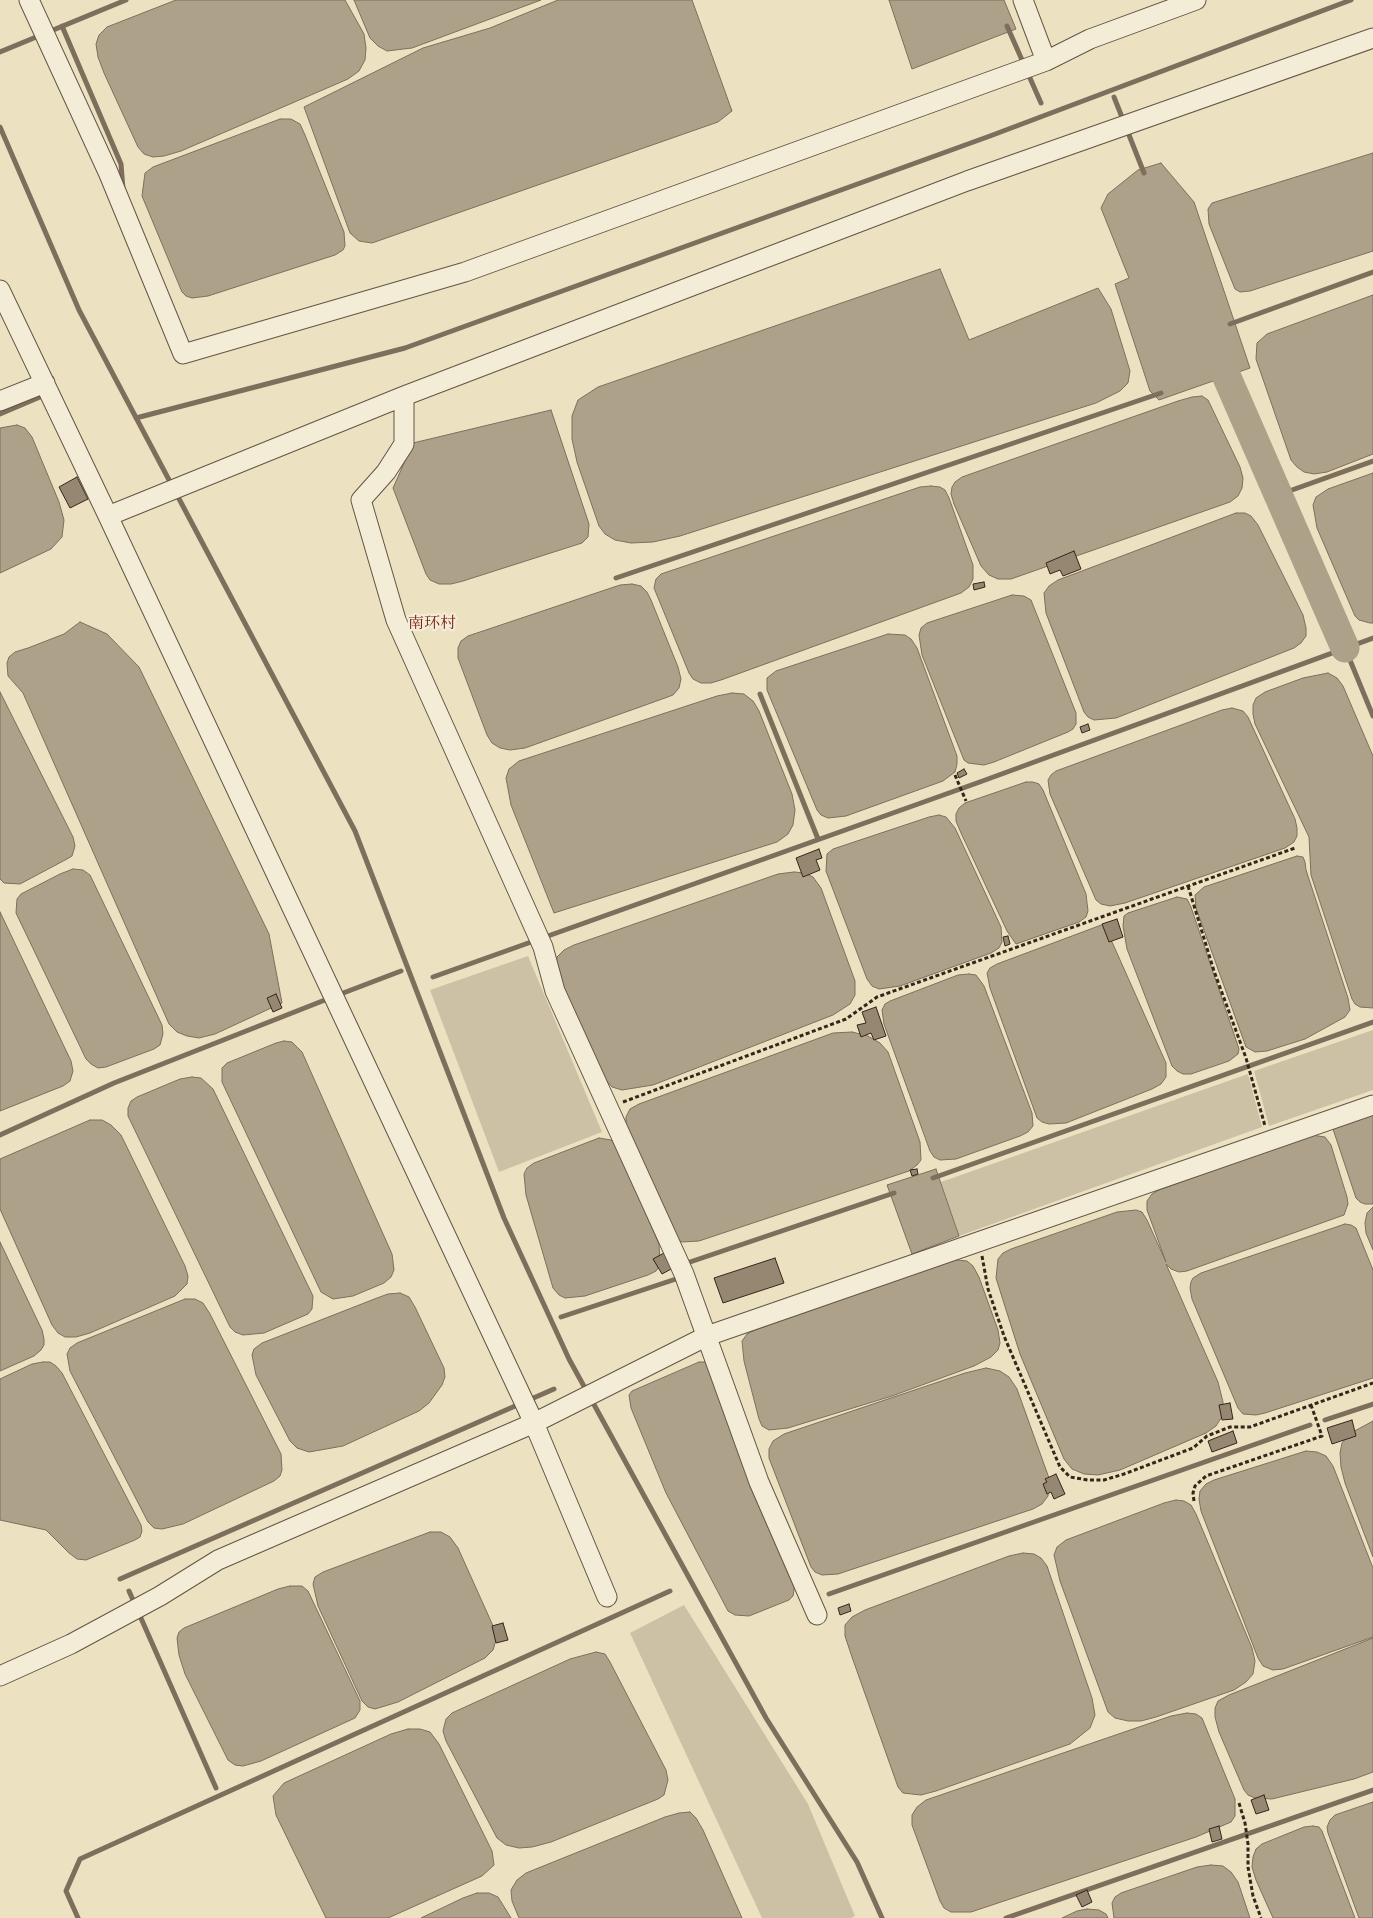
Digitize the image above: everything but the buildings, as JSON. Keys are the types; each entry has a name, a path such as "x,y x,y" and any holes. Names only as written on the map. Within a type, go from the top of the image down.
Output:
{"lane":[{"path":"29,0 108,172 183,354 465,272 1046,62 1090,39 1196,0"},
{"path":"1023,0 1046,62"},
{"path":"108,516 404,396 967,181 1373,38"},
{"path":"0,290 534,1423 607,1597"},
{"path":"0,401 44,383"},
{"path":"404,396 404,444 386,472 361,500 396,620 543,947 555,991 684,1274 759,1482 816,1615"},
{"path":"0,1676 71,1644 160,1596 218,1560 534,1423 707,1336 1373,1105"}],"path":[{"path":"955,775 966,801"},
{"path":"622,1103 846,1019 877,997 1295,848"},
{"path":"1188,886 1214,971 1246,1058 1268,1135"},
{"path":"982,1254 988,1288 1004,1336 1060,1467 1070,1477 1104,1480 1118,1476 1193,1448 1207,1436 1230,1427 1250,1427 1373,1383"},
{"path":"1194,1501 1193,1493 1195,1486 1206,1476 1322,1436 1311,1405"},
{"path":"1239,1803 1245,1823 1248,1844 1248,1868 1253,1896 1262,1918"}],"shaded area":[{"path":"176,0 345,0 364,34 365,60 359,71 348,79 181,151 153,157 144,154 138,147 104,73 98,57 96,44 99,35 107,27"},
{"path":"354,0 541,0 412,48 387,51 370,38"},
{"path":"558,0 692,0 732,111 718,122 372,243 359,241 350,233 304,107 423,48 490,28"},
{"path":"889,0 1004,0 1016,29 912,69"},
{"path":"280,119 291,119 300,124 344,232 345,246 343,250 335,255 208,296 192,298 186,296 182,292 142,196 145,173 153,167"},
{"path":"1373,153 1373,251 1250,291 1240,292 1235,289 1209,224 1208,209 1212,203"},
{"path":"1161,163 1194,202 1250,368 1159,400 1150,391 1115,284 1129,278 1101,208 1108,194 1138,170"},
{"path":"940,269 969,340 1098,288 1111,309 1130,371 1128,383 1120,391 1096,403 680,536 653,542 631,543 615,540 605,534 599,526 577,462 572,439 572,416 578,400 598,387"},
{"path":"1373,295 1373,454 1327,472 1314,474 1304,472 1291,460 1256,359 1257,343 1267,334"},
{"path":"1202,396 1208,400 1240,467 1243,478 1242,488 1238,496 1230,502 1011,579 998,579 989,575 981,566 954,504 951,494 955,482 962,477 1178,401"},
{"path":"551,410 589,524 588,537 582,543 463,581 439,584 430,580 393,488 413,443"},
{"path":"17,425 25,428 32,437 59,502 64,520 62,537 51,549 0,573 0,428"},
{"path":"1373,473 1373,623 1370,623 1359,620 1355,616 1317,528 1313,505 1316,497 1328,489"},
{"path":"920,487 940,487 945,490 949,498 973,565 973,579 969,587 961,593 721,680 701,683 693,679 654,588 656,579 661,574"},
{"path":"1236,513 1245,513 1251,516 1258,525 1303,615 1306,636 1301,643 1294,648 1116,718 1094,720 1088,717 1084,712 1046,613 1044,593 1049,586 1058,580"},
{"path":"632,584 641,586 647,592 678,667 681,679 679,688 673,695 525,748 510,750 500,748 492,743 487,735 458,658 458,648 461,641 468,636 620,585"},
{"path":"1012,595 1024,596 1031,600 1076,713 1076,724 1068,732 994,762 984,765 968,763 964,760 922,655 919,635 921,628 927,623"},
{"path":"80,622 107,634 139,667 269,934 282,1003 215,1034 199,1038 187,1036 177,1032 169,1024 23,693 8,676 7,663 9,657 15,652 64,634"},
{"path":"888,634 905,635 911,639 917,648 957,756 955,772 943,781 846,816 828,818 821,815 817,810 767,690 767,678 776,671"},
{"path":"1328,673 1337,678 1343,686 1373,756 1373,1008 1360,1007 1352,999 1311,875 1309,837 1255,724 1253,714 1253,705 1256,698 1265,692 1303,678"},
{"path":"0,692 73,837 75,846 72,856 20,884 4,883 0,879"},
{"path":"732,693 744,694 753,701 759,711 792,794 795,810 793,825 788,834 777,842 554,913 511,805 506,778 509,769 519,761 717,696"},
{"path":"1232,708 1243,711 1248,717 1295,819 1297,836 1294,842 1285,848 1125,903 1110,906 1101,904 1096,900 1050,794 1048,780 1051,775 1056,771"},
{"path":"1026,782 1039,784 1043,790 1086,894 1088,911 1086,917 1079,922 1016,944 1007,931 961,833 956,821 956,814 965,803"},
{"path":"939,815 946,817 955,828 1001,927 1002,942 999,948 991,953 900,986 879,989 872,986 867,979 826,871 827,854 833,849"},
{"path":"1297,856 1303,857 1305,862 1348,998 1350,1010 1345,1017 1305,1039 1267,1051 1255,1052 1246,1047 1196,908 1195,895 1204,887"},
{"path":"73,869 83,870 90,875 162,1025 163,1034 160,1045 106,1067 98,1068 86,1059 16,913 17,899 21,894"},
{"path":"805,873 813,877 821,888 855,981 855,995 850,1004 833,1015 653,1085 622,1090 612,1087 606,1080 559,977 556,967 557,957 564,950 574,945 778,874"},
{"path":"1177,897 1187,899 1191,907 1239,1049 1238,1054 1229,1061 1191,1074 1183,1074 1172,1066 1127,949 1123,926 1124,916 1128,913"},
{"path":"0,912 71,1061 73,1071 70,1081 63,1086 0,1111"},
{"path":"1104,924 1166,1063 1166,1077 1161,1084 1152,1089 1066,1123 1049,1124 1042,1122 1037,1118 990,988 987,973 990,968 997,964"},
{"path":"528,956 602,1132 499,1172 430,990"},
{"path":"958,975 976,975 984,986 1032,1113 1033,1126 1028,1132 1020,1136 956,1159 940,1160 934,1157 930,1151 884,1024 882,1010 885,1004 890,1001"},
{"path":"1373,1030 1373,1090 1269,1126 1254,1071"},
{"path":"852,1032 868,1036 880,1043 888,1052 920,1142 921,1160 917,1165 909,1171 699,1241 682,1242 676,1239 626,1127 626,1117 630,1109 639,1104 833,1033"},
{"path":"284,1041 292,1042 302,1052 392,1254 394,1270 391,1277 384,1283 353,1296 333,1299 321,1292 222,1082 222,1068 227,1063"},
{"path":"1248,1074 1262,1127 959,1236 941,1182"},
{"path":"201,1078 213,1089 313,1296 312,1309 308,1314 264,1333 243,1335 235,1332 230,1327 128,1116 128,1108 131,1101 137,1097 180,1079"},
{"path":"1373,1115 1373,1204 1365,1204 1356,1198 1333,1129"},
{"path":"90,1120 102,1120 111,1125 121,1135 185,1266 188,1276 187,1284 175,1296 90,1333 76,1337 65,1337 58,1333 52,1325 0,1209 0,1159"},
{"path":"1311,1135 1325,1137 1331,1145 1347,1197 1348,1204 1344,1215 1187,1271 1179,1272 1171,1269 1166,1264 1218,1382 1223,1402 1223,1415 1216,1426 1206,1433 1120,1470 1098,1475 1084,1474 1072,1469 1064,1459 1020,1354 996,1278 998,1259 1003,1253 1011,1249 1117,1212 1136,1210 1142,1212 1147,1220 1166,1262 1147,1210 1147,1201 1152,1194"},
{"path":"599,1138 611,1140 616,1145 659,1244 660,1265 656,1271 648,1275 585,1296 565,1298 559,1295 553,1288 526,1195 524,1174 527,1168 534,1163"},
{"path":"936,1169 959,1236 912,1254 887,1185"},
{"path":"1373,1207 1373,1250 1366,1233 1365,1223 1367,1213"},
{"path":"1345,1224 1356,1228 1373,1270 1373,1378 1265,1413 1256,1415 1243,1414 1238,1408 1192,1299 1190,1288 1193,1278 1201,1273"},
{"path":"0,1242 42,1330 44,1345 34,1356 0,1371"},
{"path":"957,1260 967,1261 973,1266 979,1277 998,1330 1000,1343 998,1350 991,1357 974,1366 892,1396 788,1428 769,1430 762,1426 744,1361 742,1341 747,1334 943,1263"},
{"path":"400,1293 409,1297 415,1307 444,1368 445,1377 442,1385 429,1403 419,1411 343,1446 309,1452 297,1448 290,1441 256,1375 252,1355 254,1349 262,1343 377,1298 388,1294"},
{"path":"185,1299 195,1299 203,1303 210,1314 281,1454 282,1470 280,1476 274,1481 183,1524 162,1529 154,1528 148,1522 70,1371 67,1354 70,1348 77,1343"},
{"path":"50,1362 62,1373 141,1525 140,1537 86,1560 77,1559 69,1553 46,1530 0,1520 0,1379 32,1364"},
{"path":"699,1362 705,1362 710,1365 795,1583 793,1596 789,1600 749,1616 735,1615 728,1611 666,1493 631,1408 629,1395 632,1391"},
{"path":"986,1368 1000,1371 1009,1377 1017,1389 1049,1478 1048,1496 1042,1504 1033,1509 838,1574 822,1575 815,1572 811,1567 769,1458 769,1449 773,1441 784,1434 965,1373"},
{"path":"1373,1421 1373,1557 1345,1483 1340,1453 1342,1443 1349,1434"},
{"path":"1306,1451 1317,1452 1326,1456 1333,1466 1373,1568 1373,1637 1283,1669 1273,1670 1263,1666 1258,1658 1201,1511 1200,1491 1206,1484 1214,1480"},
{"path":"1176,1500 1184,1501 1191,1505 1196,1514 1252,1648 1255,1661 1253,1674 1246,1682 1234,1690 1156,1717 1141,1721 1115,1718 1108,1712 1060,1581 1054,1555 1057,1547 1066,1540"},
{"path":"430,1532 441,1532 450,1537 458,1548 494,1628 496,1640 493,1650 485,1658 398,1702 375,1709 368,1707 362,1701 318,1606 313,1584 315,1577 323,1572"},
{"path":"1023,1553 1034,1554 1041,1558 1047,1566 1092,1698 1095,1715 1090,1728 1070,1744 936,1791 921,1795 903,1793 898,1787 852,1657 845,1636 845,1625 852,1617 865,1610 1009,1556"},
{"path":"302,1586 308,1591 360,1701 360,1710 355,1718 261,1761 243,1766 235,1765 228,1760 185,1674 179,1655 177,1638 179,1632 184,1628 278,1589"},
{"path":"684,1605 808,1804 855,1916 851,1918 762,1918 630,1633"},
{"path":"1373,1638 1373,1772 1354,1779 1272,1799 1255,1798 1248,1795 1244,1790 1219,1732 1215,1717 1215,1708 1218,1701"},
{"path":"596,1652 605,1654 610,1662 666,1770 668,1780 664,1795 551,1842 519,1848 506,1845 497,1838 446,1741 443,1731 446,1719 452,1713 570,1659"},
{"path":"1187,1713 1196,1714 1202,1718 1235,1799 1235,1816 1231,1822 1196,1837 971,1912 951,1912 944,1908 912,1825 912,1815 917,1807 926,1800 1171,1716"},
{"path":"408,1729 420,1729 430,1732 439,1744 492,1851 494,1865 482,1876 388,1918 326,1918 276,1815 273,1796 284,1783 391,1734"},
{"path":"1373,1802 1373,1918 1359,1918 1327,1827 1335,1815"},
{"path":"690,1812 703,1830 742,1918 519,1918 512,1901 511,1890 517,1880 526,1873 665,1817"},
{"path":"1304,1827 1319,1827 1322,1831 1355,1918 1273,1918 1252,1867 1256,1849 1262,1844"},
{"path":"1223,1866 1231,1872 1238,1882 1250,1918 1114,1918 1112,1903 1115,1897 1121,1893 1197,1867"},
{"path":"477,1893 489,1893 498,1897 511,1918 421,1918 463,1898"},
{"path":"1087,1909 1099,1910 1106,1914 1108,1918 1062,1918 1077,1911"}],"waterway":[{"path":"0,52 126,0"},
{"path":"136,418 405,348 990,136 1351,0"},
{"path":"62,26 121,164 123,189"},
{"path":"1007,26 1041,103"},
{"path":"1114,97 1144,173"},
{"path":"0,127 79,310 355,831 504,1218 569,1359 766,1718 857,1862 882,1918"},
{"path":"1230,324 1373,272"},
{"path":"1222,366 1345,648"},
{"path":"616,578 1161,393"},
{"path":"0,414 47,394"},
{"path":"1278,495 1373,461"},
{"path":"433,977 977,783 1373,638"},
{"path":"1345,648 1373,716"},
{"path":"760,694 818,839"},
{"path":"338,995 401,971"},
{"path":"0,1135 114,1083 330,998"},
{"path":"933,1178 1373,1022"},
{"path":"685,1268 690,1262 894,1193"},
{"path":"561,1317 676,1279 680,1274"},
{"path":"120,1579 554,1389"},
{"path":"1325,1420 1373,1404"},
{"path":"829,1594 1310,1425"},
{"path":"129,1591 216,1788"},
{"path":"78,1918 66,1891 80,1859 670,1591"},
{"path":"1006,1918 1373,1790"}],"district":[{"name":"南环村","path":"432,624"}]}
